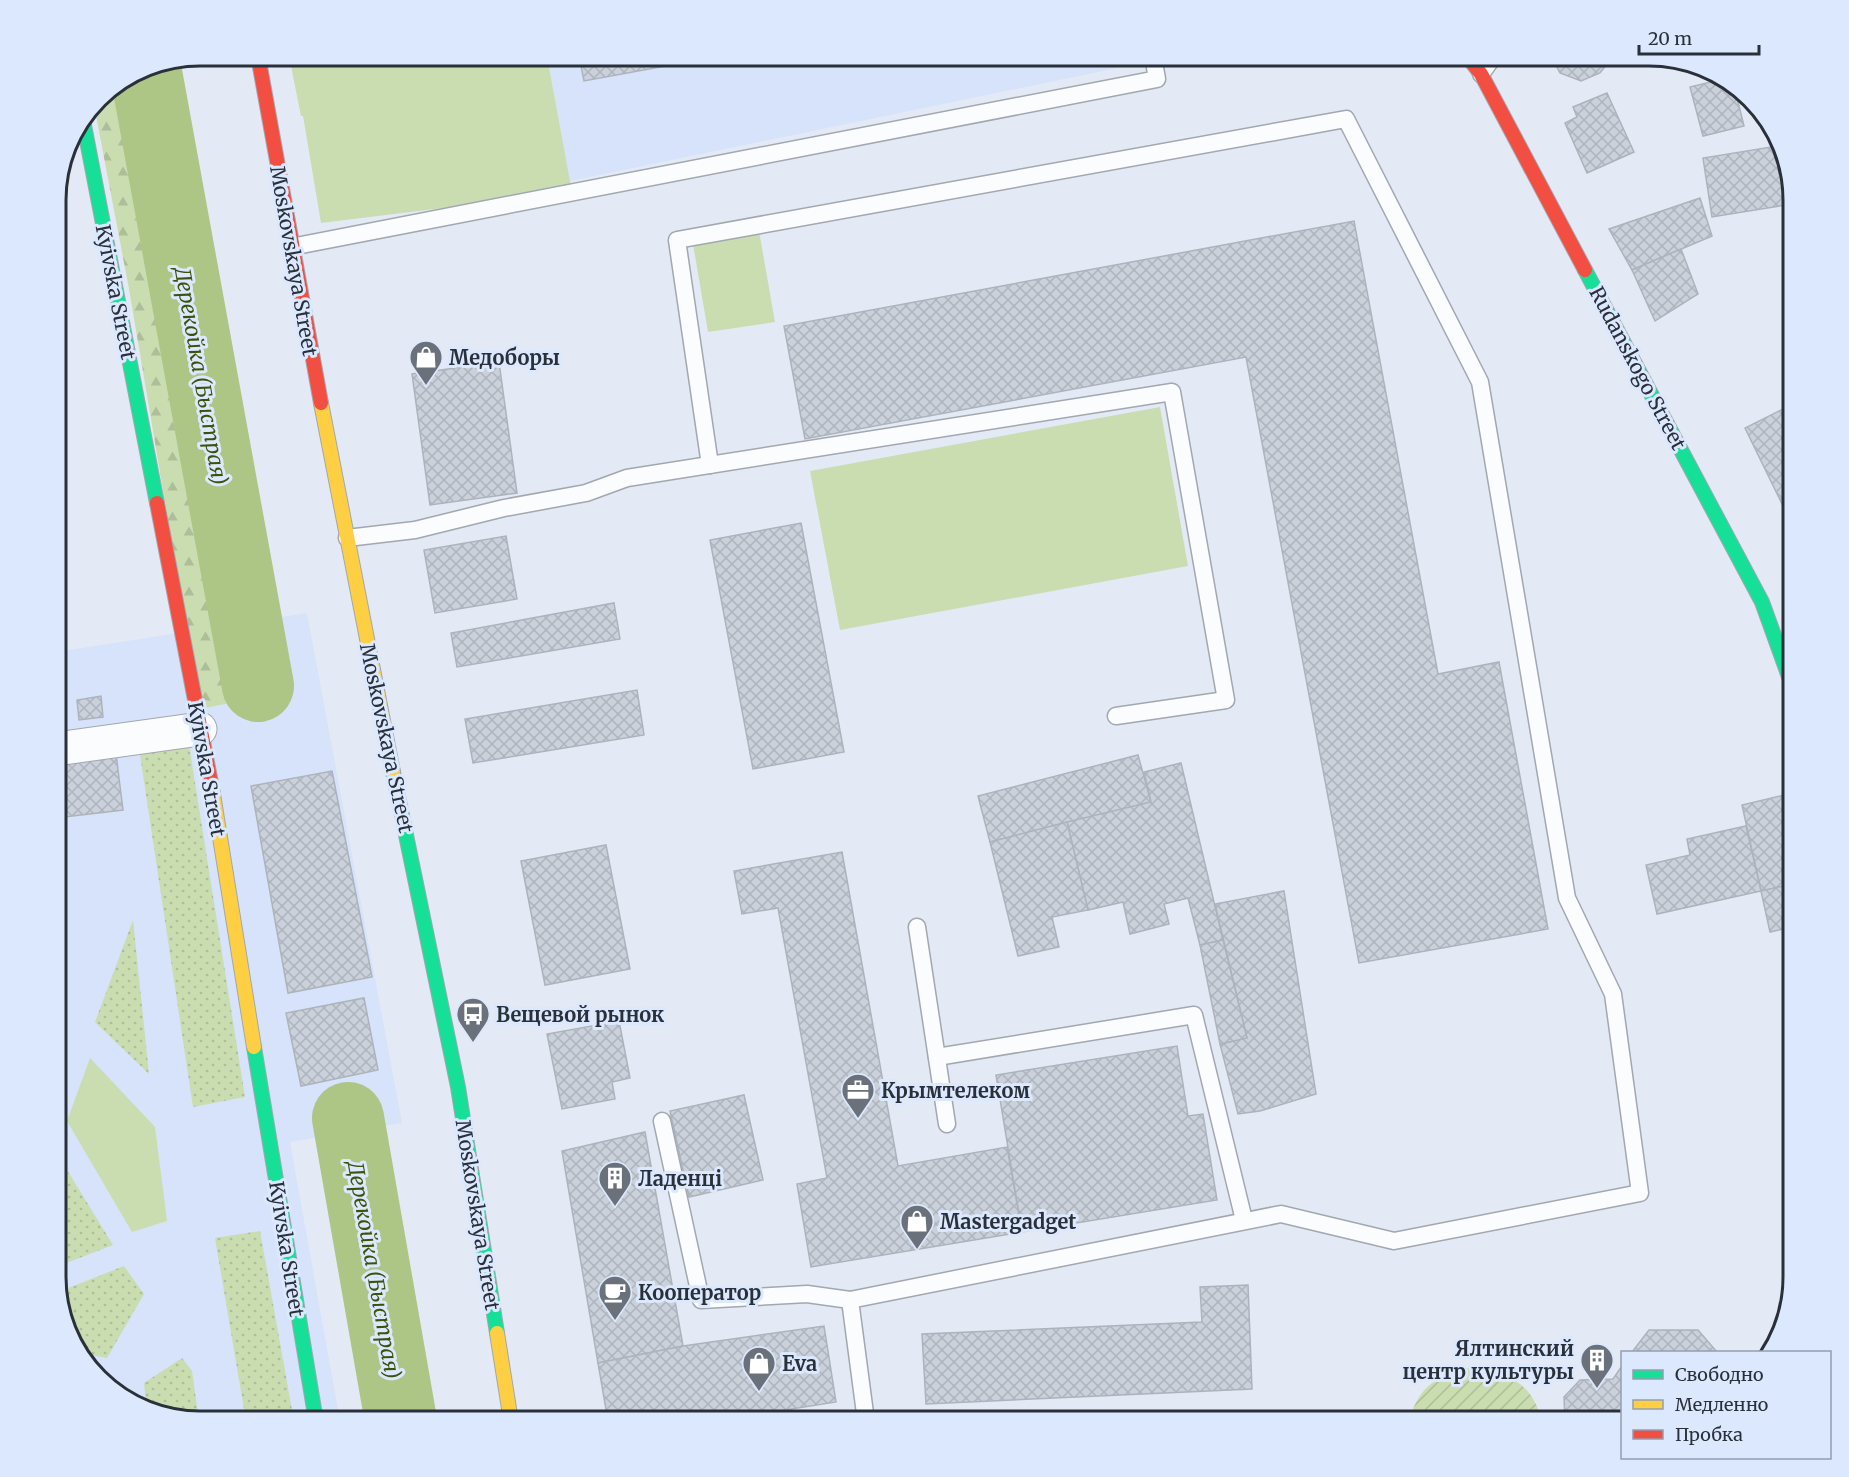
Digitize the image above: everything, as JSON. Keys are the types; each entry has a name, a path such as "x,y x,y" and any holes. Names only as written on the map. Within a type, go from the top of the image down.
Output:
{"main road":[{"name":"Moskovskaya Street","path":"260,66 291,247 378,703 414,863 458,1087 509,1411"},
{"name":"Rudanskogo Street","path":"1475,66 1762,602 1783,658"},
{"name":"Kyivska Street","path":"85,131 213,794 314,1411"}],"street":[{"path":"66,748 200,729"}],"lane":[{"path":"291,247 1157,80 1155,66"},
{"path":"1481,74 1487,66"},
{"path":"662,1121 701,1300 807,1294 850,1300 1281,1214 1394,1241 1640,1193 1614,994 1567,898 1480,382 1346,119 677,240 710,465"},
{"path":"347,538 416,530 504,508 586,493 627,478 1172,392 1226,700 1116,716"},
{"path":"917,927 947,1124"},
{"path":"937,1057 1194,1015 1244,1220"},
{"path":"850,1300 865,1411"}],"shaded area":[{"path":"549,66 1128,66 570,181"},
{"path":"307,613 402,1123 290,1142 338,1411 201,1411 183,1410 149,1401 112,1378 99,1365 76,1328 66,1285 66,650"}],"green space":[{"path":"291,66 549,66 572,192 321,223 303,116 301,116"},
{"path":"126,89 235,702 200,709 129,289 96,116 112,99"},
{"path":"759,231 775,322 708,332 693,244"},
{"path":"1160,407 1188,566 840,630 810,471"},
{"path":"189,745 245,1097 193,1107 140,755"},
{"path":"133,920 149,1074 95,1022"},
{"path":"90,1058 155,1127 167,1221 132,1232 67,1121"},
{"path":"66,1168 113,1245 66,1263"},
{"path":"260,1231 292,1411 244,1411 215,1238"},
{"path":"124,1266 144,1294 107,1358 92,1355 84,1344 76,1328 67,1289"},
{"path":"182,1358 192,1371 198,1411 183,1410 146,1399 144,1383"},
{"path":"1475,1366 1500,1373 1526,1389 1538,1411 1413,1411 1425,1389 1451,1373"}],"building":[{"path":"581,66 666,66 584,81"},
{"path":"1556,66 1605,66 1600,73 1581,81 1560,73"},
{"path":"1712,82 1737,99 1744,126 1703,136 1690,87"},
{"path":"1607,93 1634,152 1587,173 1565,123 1577,117 1573,107"},
{"path":"1772,147 1780,174 1783,205 1712,217 1703,158"},
{"path":"1700,198 1712,236 1632,270 1609,229"},
{"path":"1354,221 1438,674 1499,662 1548,929 1359,963 1246,357 805,439 784,326"},
{"path":"1681,249 1698,294 1655,321 1632,270"},
{"path":"499,362 517,493 430,505 412,374"},
{"path":"1783,409 1782,504 1745,428"},
{"path":"801,523 844,752 753,769 710,540"},
{"path":"506,536 517,599 435,613 424,550"},
{"path":"614,603 620,639 457,667 451,633"},
{"path":"637,690 644,735 473,763 465,719"},
{"path":"101,696 103,717 79,720 77,700"},
{"path":"116,754 123,810 66,817 66,761"},
{"path":"1138,755 1151,802 990,842 978,796"},
{"path":"1181,763 1223,940 1200,945 1188,898 1164,904 1169,924 1130,934 1123,902 1088,910 1067,822 1151,802 1144,772"},
{"path":"332,771 372,977 288,993 251,786"},
{"path":"1783,795 1783,886 1761,891 1742,805"},
{"path":"1067,822 1088,910 1052,917 1059,947 1018,956 990,842"},
{"path":"1746,826 1761,891 1657,914 1646,865 1690,855 1687,839"},
{"path":"606,845 630,969 545,985 521,861"},
{"path":"842,852 898,1166 1007,1147 1022,1232 811,1267 797,1184 827,1178 778,908 742,914 734,871"},
{"path":"1783,886 1783,929 1770,932 1761,891"},
{"path":"1284,891 1316,1094 1260,1111 1238,1114 1220,1044 1247,1038 1215,904"},
{"path":"1223,940 1247,1038 1220,1044 1200,945"},
{"path":"364,998 378,1070 301,1086 286,1013"},
{"path":"619,1021 630,1078 612,1082 615,1099 562,1109 547,1034"},
{"path":"1177,1046 1188,1116 1203,1114 1217,1200 1022,1232 996,1075"},
{"path":"744,1095 763,1180 689,1197 670,1111"},
{"name":"Ладенці","path":"645,1132 683,1346 598,1363 562,1151"},
{"path":"1248,1285 1252,1389 926,1404 922,1334 1202,1322 1200,1287"},
{"path":"824,1326 836,1402 780,1411 606,1411 598,1363 683,1346"},
{"name":"Ялтинский центр культуры","path":"1649,1330 1698,1330 1716,1351 1633,1351"},
{"name":"Ялтинский центр культуры","path":"1621,1367 1621,1411 1565,1411 1564,1397 1580,1380 1613,1379"}],"waterway":[{"name":"Дерекойка (Быстрая)","path":"147,77 258,686"},
{"name":"Дерекойка (Быстрая)","path":"348,1118 399,1411"}],"traffic: fast":[{"path":"85,131 157,503"},
{"path":"1585,270 1762,602 1783,660"},
{"path":"393,772 458,1087 497,1333"},
{"path":"254,1047 314,1411"}],"traffic: slow":[{"path":"321,403 393,772"},
{"path":"212,788 254,1047"},
{"path":"497,1333 509,1411"}],"traffic: jam":[{"path":"260,66 321,403"},
{"path":"1475,66 1585,270"},
{"path":"157,503 212,788"}],"place":[{"name":"Медоборы","path":"426,386"},
{"name":"Вещевой рынок","path":"473,1043"},
{"name":"Крымтелеком","path":"858,1119"},
{"name":"Ладенці","path":"615,1207"},
{"name":"Mastergadget","path":"917,1250"},
{"name":"Кооператор","path":"615,1321"},
{"name":"Ялтинский центр культуры","path":"1597,1389"},
{"name":"Eva","path":"759,1392"}]}
